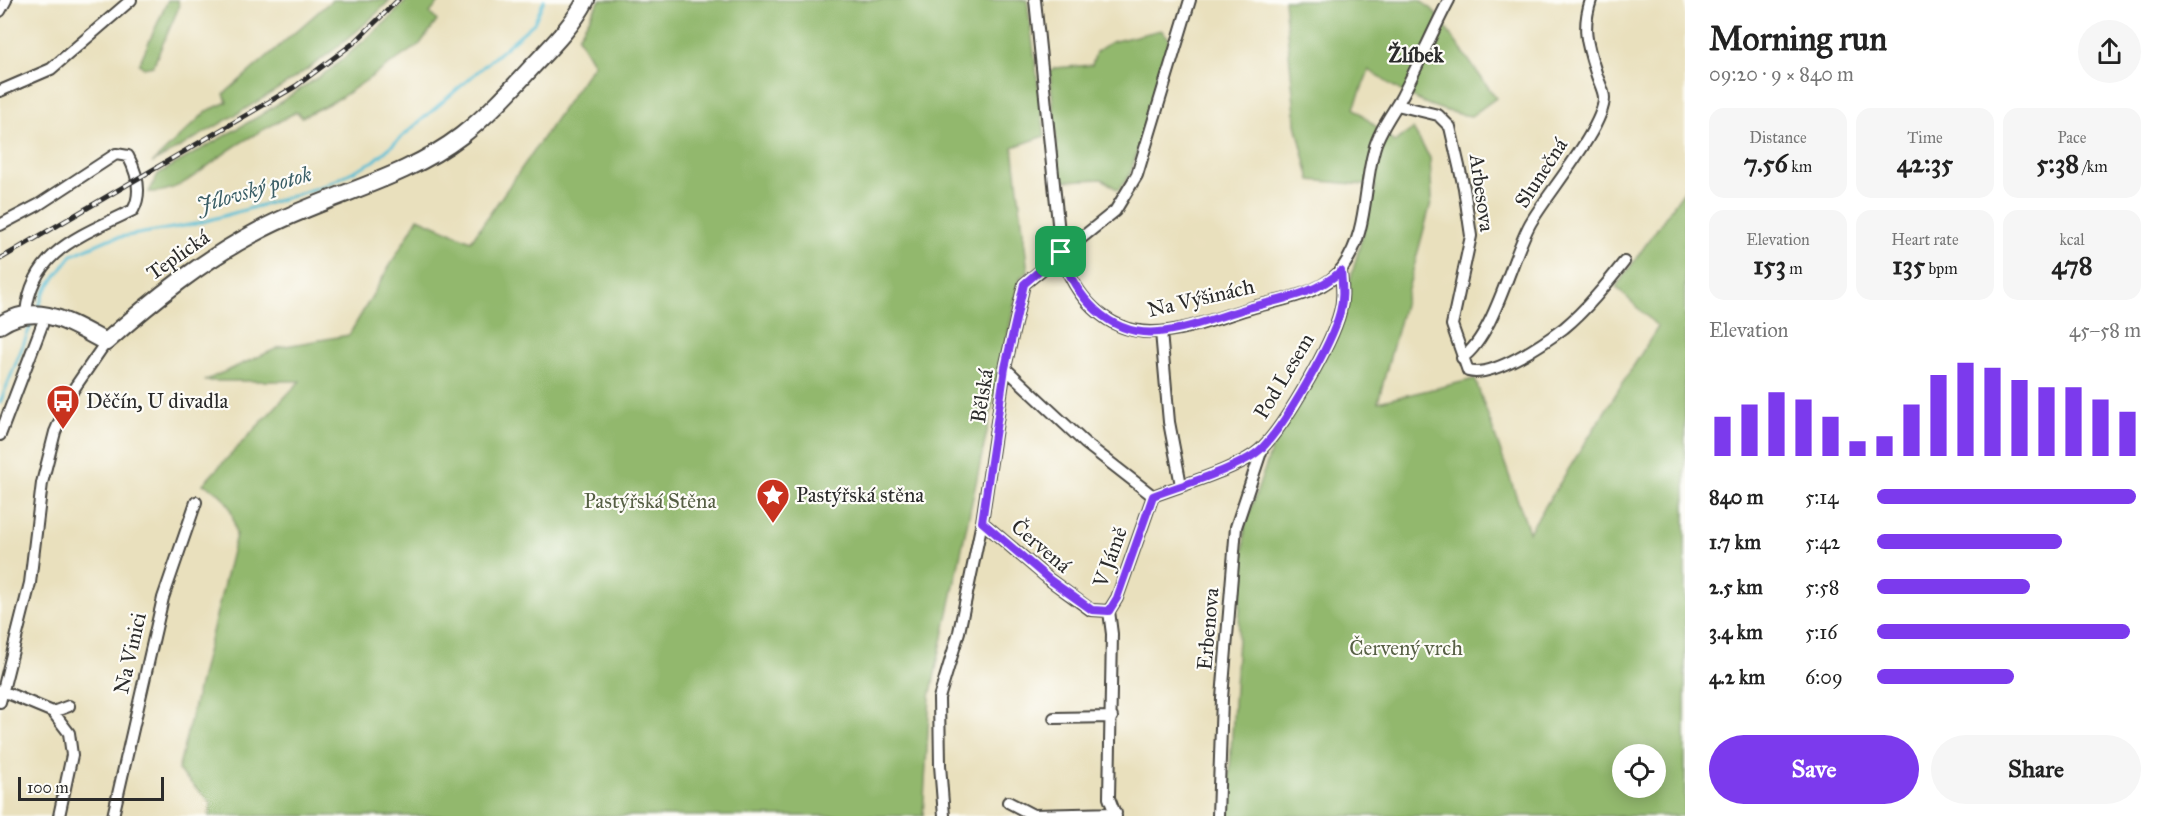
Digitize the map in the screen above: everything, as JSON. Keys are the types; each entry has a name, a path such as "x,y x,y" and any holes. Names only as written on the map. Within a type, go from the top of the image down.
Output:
{"main road":[{"name":"Teplická","path":"106,342 173,284 230,246 287,217 419,162 461,136 504,97 565,31 586,0"},
{"path":"0,325 35,317 106,342"}],"street":[{"path":"0,11 6,0"},
{"path":"0,91 51,69 131,0"},
{"name":"Na Výšinách","path":"1035,0 1061,252 1073,285 1099,314 1130,329 1161,332 1308,292 1329,282 1341,271 1355,248 1361,230 1374,149 1449,0"},
{"name":"Bělská","path":"944,816 940,765 939,698 959,632 982,522 1005,368 1024,284 1061,252 1086,236 1115,211 1137,175 1190,0"},
{"name":"Slunečná","path":"1462,358 1470,352 1487,326 1530,224 1578,154 1595,123 1604,98 1584,33 1591,0"},
{"name":"Arbesova","path":"1399,100 1438,116 1450,127 1464,188 1471,236 1452,325 1462,358"},
{"path":"0,225 38,205 116,154 128,156 140,186 138,200 133,210 73,238 56,251 27,298 35,317 0,435"},
{"path":"1462,358 1468,372 1479,374 1526,353 1565,327 1624,262"},
{"name":"Pod Lesem","path":"1181,485 1219,472 1262,449 1302,391 1333,331 1343,298 1341,271"},
{"path":"1005,368 1085,443 1153,496 1181,485 1169,422 1161,332"},
{"name":"Teplická","path":"1,694 30,583 42,483 55,432 73,390 106,342"},
{"name":"Erbenova","path":"1218,816 1222,698 1236,527 1262,449"},
{"name":"V Jámě","path":"1116,814 1109,798 1112,634 1109,611 1117,598 1153,496"},
{"name":"Na Vinici","path":"113,816 163,598 196,502"},
{"name":"Červená","path":"982,522 1050,580 1092,610 1109,611"},
{"path":"1,694 53,712 69,733 72,755 60,816"},
{"path":"53,712 69,706"},
{"path":"1054,718 1112,717"},
{"path":"1008,802 1033,815 1116,814"}],"green space":[{"path":"168,0 178,0 179,7 153,66 144,68 139,64"},
{"path":"332,0 390,0 364,25 307,70 246,109 152,163 207,111 227,102 224,94"},
{"path":"407,0 441,0 430,13 437,21 420,44 340,98 302,117 296,112 257,133 184,183 173,188 149,192 158,174 261,115 331,69 387,21"},
{"name":"Pastýřská Stěna","path":"600,0 1027,0 1045,136 1013,147 1028,271 1020,278 930,697 923,816 209,816 211,803 178,770 236,535 228,504 218,493 203,484 300,381 204,381 280,347 349,335 418,218 471,241 594,64 578,37"},
{"name":"Červený vrch","path":"1284,0 1419,0 1432,9 1496,98 1471,116 1457,114 1417,100 1369,70 1354,108 1394,142 1413,129 1430,158 1432,199 1378,402 1475,379 1529,532 1658,327 1616,287 1685,189 1685,816 1227,816 1245,526 1273,445 1324,359 1341,314 1376,186 1310,180 1296,124"},
{"path":"1161,30 1169,38 1168,47 1130,175 1118,190 1102,179 1063,181 1060,178 1050,73 1054,68 1092,65 1096,52 1111,42"}],"waterway":[{"name":"Jílovský potok","path":"38,309 44,292 72,255 109,239 195,224 276,201 326,185 374,161 534,23 544,0"},
{"name":"Jílovský potok","path":"0,403 33,320"}],"railway":[{"path":"0,259 296,86 355,42 398,0"}],"place":[{"name":"Děčín, U divadla","path":"63,430"},
{"name":"Pastýřská stěna","path":"773,524"}],"district":[{"name":"Žlíbek","path":"1416,54"}],"route":[{"path":"1061,252 1073,285 1091,307 1117,324 1150,332 1181,327 1308,292 1329,282 1341,271 1343,298 1340,313 1302,391 1262,449 1219,472 1153,496 1117,598 1109,611 1092,610 1050,580 982,522 1005,368 1024,284 1061,252"}]}
